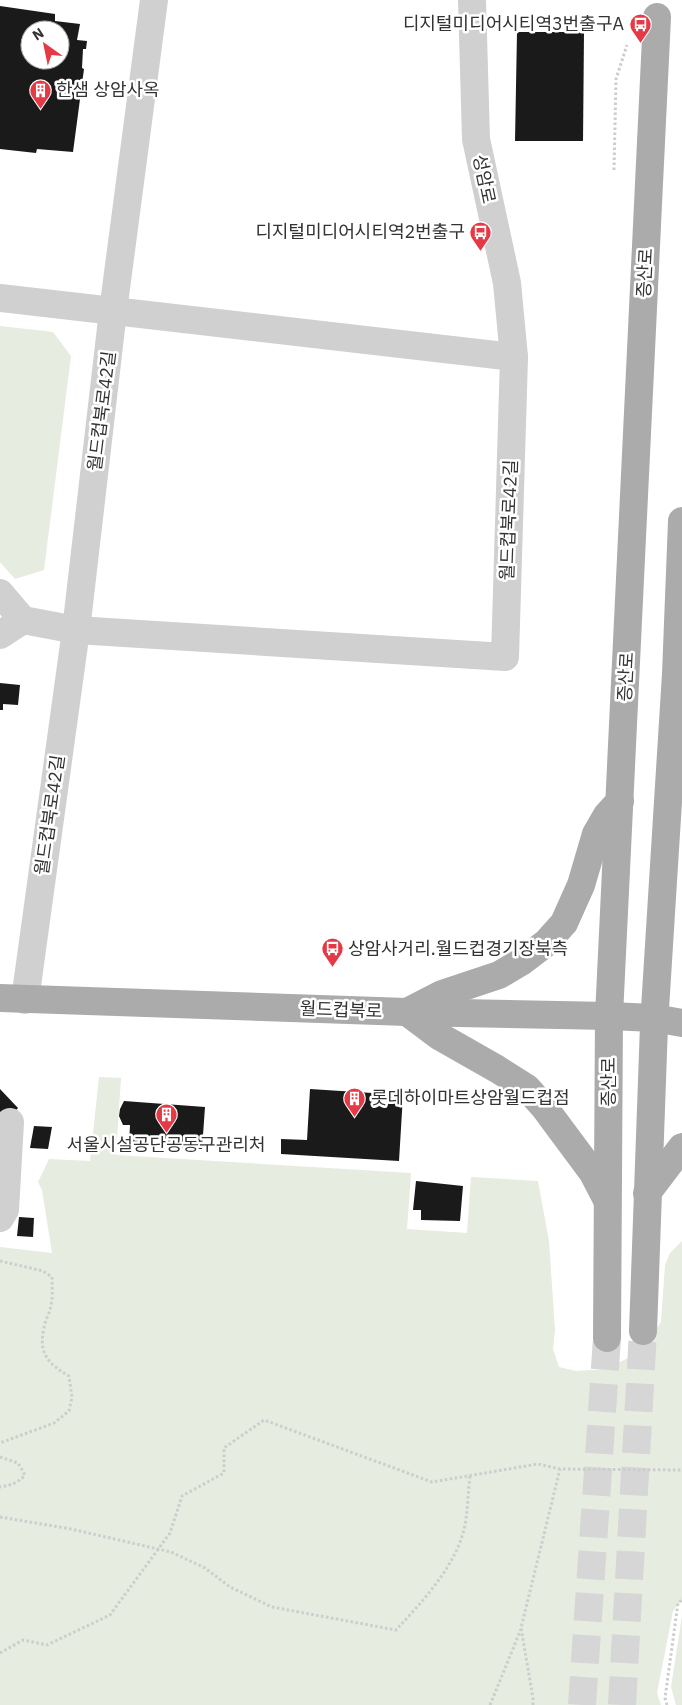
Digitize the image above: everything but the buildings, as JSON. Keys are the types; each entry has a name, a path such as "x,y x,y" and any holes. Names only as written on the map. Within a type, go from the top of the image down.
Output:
{"main road":[{"name":"증산로","path":"607,1338 609,1016 657,17"},
{"path":"643,1331 654,1018 679,668 682,520"},
{"path":"608,1202 593,1173 544,1107 527,1088 497,1068 439,1036 407,1012 442,994 499,975 521,962 546,943 564,923 581,885 596,834 607,815 620,801"},
{"name":"월드컵북로","path":"12,999 407,1012 609,1016 654,1018 682,1023"},
{"path":"647,1192 682,1147"}],"street":[{"name":"월드컵북로42길","path":"12,999 76,630 113,311 154,0"},
{"name":"성암로","path":"472,0 476,139 507,283 514,357"},
{"path":"0,298 514,357"},
{"name":"월드컵북로42길","path":"76,630 505,657 514,357"},
{"path":"0,593 23,620 76,630"},
{"path":"0,635 23,620"},
{"path":"0,1218 5,1210 10,1122"}],"path":[{"path":"614,170 616,79 627,45"},
{"path":"0,1261 43,1271 52,1277 52,1304 41,1344 47,1358 54,1367 69,1376 72,1397 69,1411 54,1423 0,1443"},
{"path":"0,1654 23,1640 47,1645 110,1614 170,1534 182,1496 224,1473 224,1448 264,1420 432,1482 538,1464 560,1469 682,1470"},
{"path":"0,1457 18,1463 25,1474 19,1482 10,1486 0,1487"},
{"path":"490,1705 521,1628 560,1469"},
{"path":"0,1517 71,1529 171,1552 204,1568 230,1587 272,1607 396,1630 427,1596 455,1554 465,1526 470,1475"},
{"path":"667,1705 665,1698 678,1603 682,1600"},
{"path":"521,1628 533,1698 532,1705"}],"shaded area":[{"path":"0,326 53,332 71,356 44,570 15,579 0,562"},
{"path":"99,1077 121,1078 116,1155 411,1173 407,1229 467,1233 471,1177 538,1181 549,1241 555,1330 553,1349 559,1367 576,1371 607,1369 641,1351 661,1322 665,1265 670,1253 682,1241 682,1600 673,1611 657,1693 661,1705 0,1705 0,1247 52,1253 42,1190 38,1182 49,1159 90,1161"},
{"path":"682,1616 682,1705 676,1705 671,1687"}],"tunnel":[{"path":"622,1705 643,1331"},
{"path":"582,1705 607,1338"}],"place":[{"name":"디지털미디어시티역3번출구A","path":"640,43"},
{"name":"한샘 상암사옥","path":"40,109"},
{"name":"디지털미디어시티역2번출구","path":"481,251"},
{"name":"상암사거리.월드컵경기장북측","path":"332,968"},
{"name":"롯데하이마트상암월드컵점","path":"355,1117"},
{"name":"서울시설공단공동구관리처","path":"166,1134"}]}
